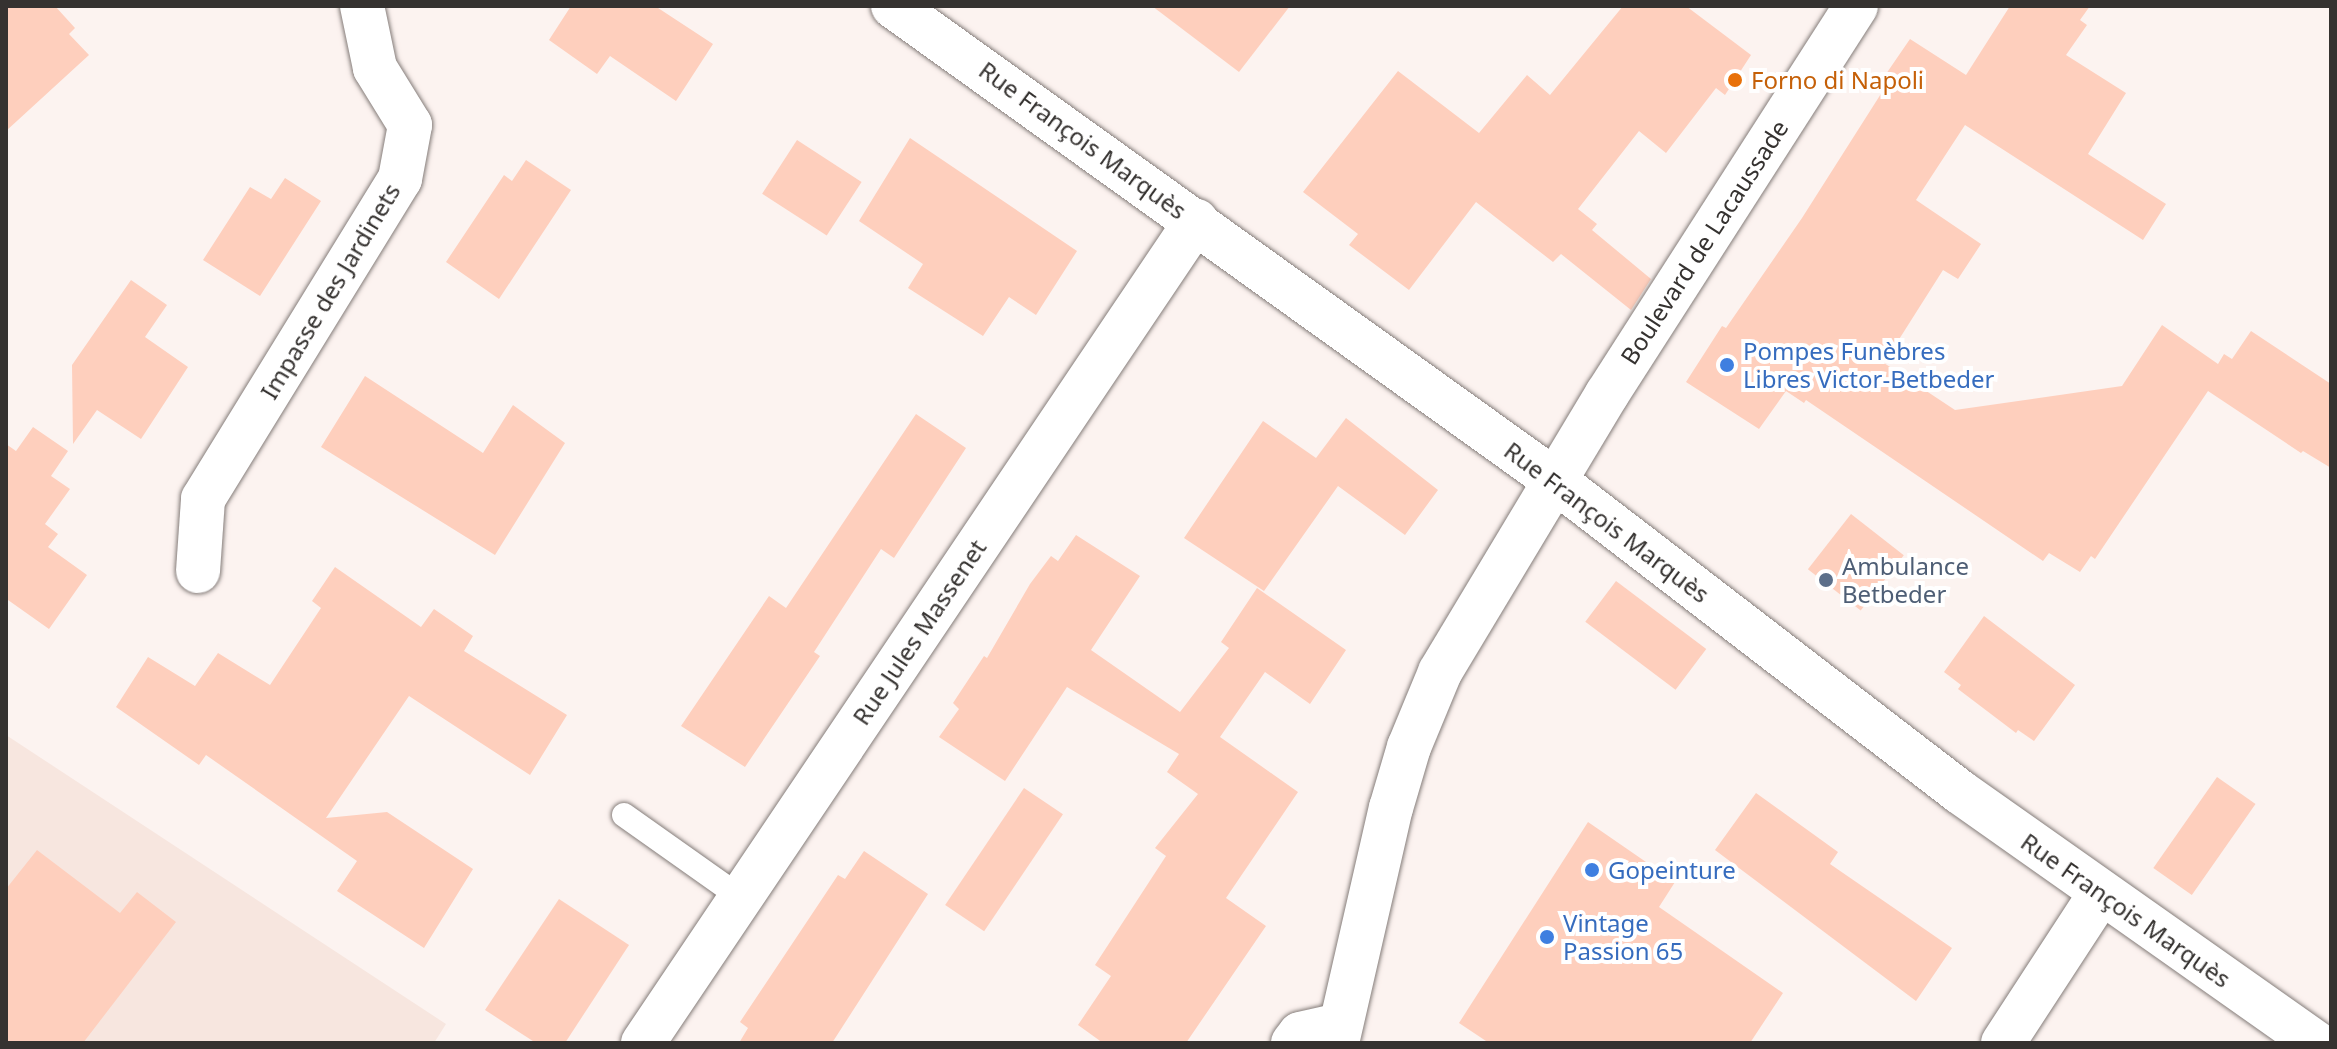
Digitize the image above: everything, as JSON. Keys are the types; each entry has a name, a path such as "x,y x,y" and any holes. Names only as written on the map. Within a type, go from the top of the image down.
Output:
{"street":[{"name":"Impasse des Jardinets","path":"198,571 203,499 400,179 410,125 375,68 362,6"},
{"name":"Rue François Marquès","path":"893,6 1554,480 1960,792 2100,894 2316,1043"},
{"name":"Boulevard de Lacaussade","path":"1338,1034 1391,808 1422,711 1460,634 1554,480 1856,6"},
{"name":"Rue Jules Massenet","path":"643,1043 1196,221"},
{"path":"2003,1043 2100,894"},
{"path":"1293,1043 1300,1034 1338,1034"}],"lane":[{"path":"624,815 740,897"}],"shaded area":[{"path":"6,735 446,1024 434,1043 6,1043"}],"building":[{"path":"6,6 55,6 75,28 69,34 89,55 6,131"},
{"path":"571,6 655,6 713,44 676,101 610,56 597,74 549,40"},
{"path":"1152,6 1290,6 1239,72"},
{"path":"1623,6 1686,6 1751,55 1725,95 1716,88 1666,153 1639,131 1578,209 1597,224 1592,230 1651,279 1631,310 1561,254 1553,262 1476,202 1409,290 1349,245 1358,234 1303,192 1398,71 1479,133 1527,75 1550,95"},
{"path":"2010,6 2090,6 2080,20 2087,25 2066,55 2126,93 2088,154 2166,204 2143,240 1965,125 1916,200 1981,244 1958,279 1943,270 1884,363 1955,410 2122,386 2162,325 2218,364 2224,354 2232,359 2251,331 2331,384 2331,468 2303,451 2301,453 2208,391 2095,559 2091,556 2080,572 2049,553 2043,561 1806,400 1804,403 1786,391 1759,429 1686,382 1722,326 1726,328 1802,218 1891,78 1886,74 1910,39 1966,75"},
{"path":"910,138 1077,251 1036,315 1009,297 983,336 908,288 923,264 859,221"},
{"path":"797,140 862,182 827,236 762,194"},
{"path":"526,160 571,190 499,299 446,262 504,175 512,181"},
{"path":"285,178 321,201 260,296 203,260 250,187 271,199"},
{"path":"131,280 167,305 145,337 188,367 141,439 97,410 73,444 72,365"},
{"path":"365,376 483,453 513,405 565,443 495,555 321,447"},
{"path":"916,414 966,448 894,558 881,549 814,652 820,656 745,767 681,726 769,596 786,608"},
{"path":"1346,418 1438,490 1405,535 1338,486 1264,591 1184,538 1263,421 1316,458"},
{"path":"33,427 68,451 51,476 70,489 45,524 58,534 48,547 87,575 49,629 8,600 6,603 6,444 16,451"},
{"path":"1851,514 1904,555 1861,610 1808,569"},
{"path":"1076,535 1140,576 1091,650 1180,712 1229,648 1221,642 1257,588 1346,650 1310,704 1265,672 1220,737 1298,792 1226,898 1266,926 1186,1043 1103,1043 1078,1025 1111,976 1095,965 1166,856 1155,848 1198,794 1167,772 1179,754 1067,687 1005,781 939,737 959,709 953,703 984,656 987,658 1030,584 1051,556 1058,561"},
{"path":"335,567 421,627 434,609 473,636 464,651 567,715 530,775 409,696 326,818 387,812 473,869 424,948 337,891 357,861 206,755 199,765 116,707 148,657 195,686 218,653 270,685 321,608 312,601"},
{"path":"1616,581 1706,649 1676,690 1585,622"},
{"path":"1984,616 2075,685 2034,741 2018,730 2016,733 1958,689 1961,685 1944,672"},
{"path":"2217,777 2256,804 2192,895 2153,868"},
{"path":"1024,788 1063,814 984,931 945,905"},
{"path":"1756,793 1838,852 1830,864 1952,948 1916,1001 1715,850"},
{"path":"1588,822 1675,882 1659,907 1783,993 1750,1043 1489,1043 1459,1023"},
{"path":"37,850 120,913 137,892 176,922 83,1043 6,1043 6,889"},
{"path":"864,851 928,894 832,1043 739,1043 748,1028 740,1022 838,875 845,879"},
{"path":"559,899 629,945 565,1043 536,1043 485,1010"}],"place":[{"name":"Forno di Napoli","path":"1735,80"},
{"name":"Pompes Funèbres Libres Victor-Betbeder","path":"1727,365"},
{"name":"Ambulance Betbeder","path":"1826,580"},
{"name":"Gopeinture","path":"1592,870"},
{"name":"Vintage Passion 65","path":"1547,937"}]}
